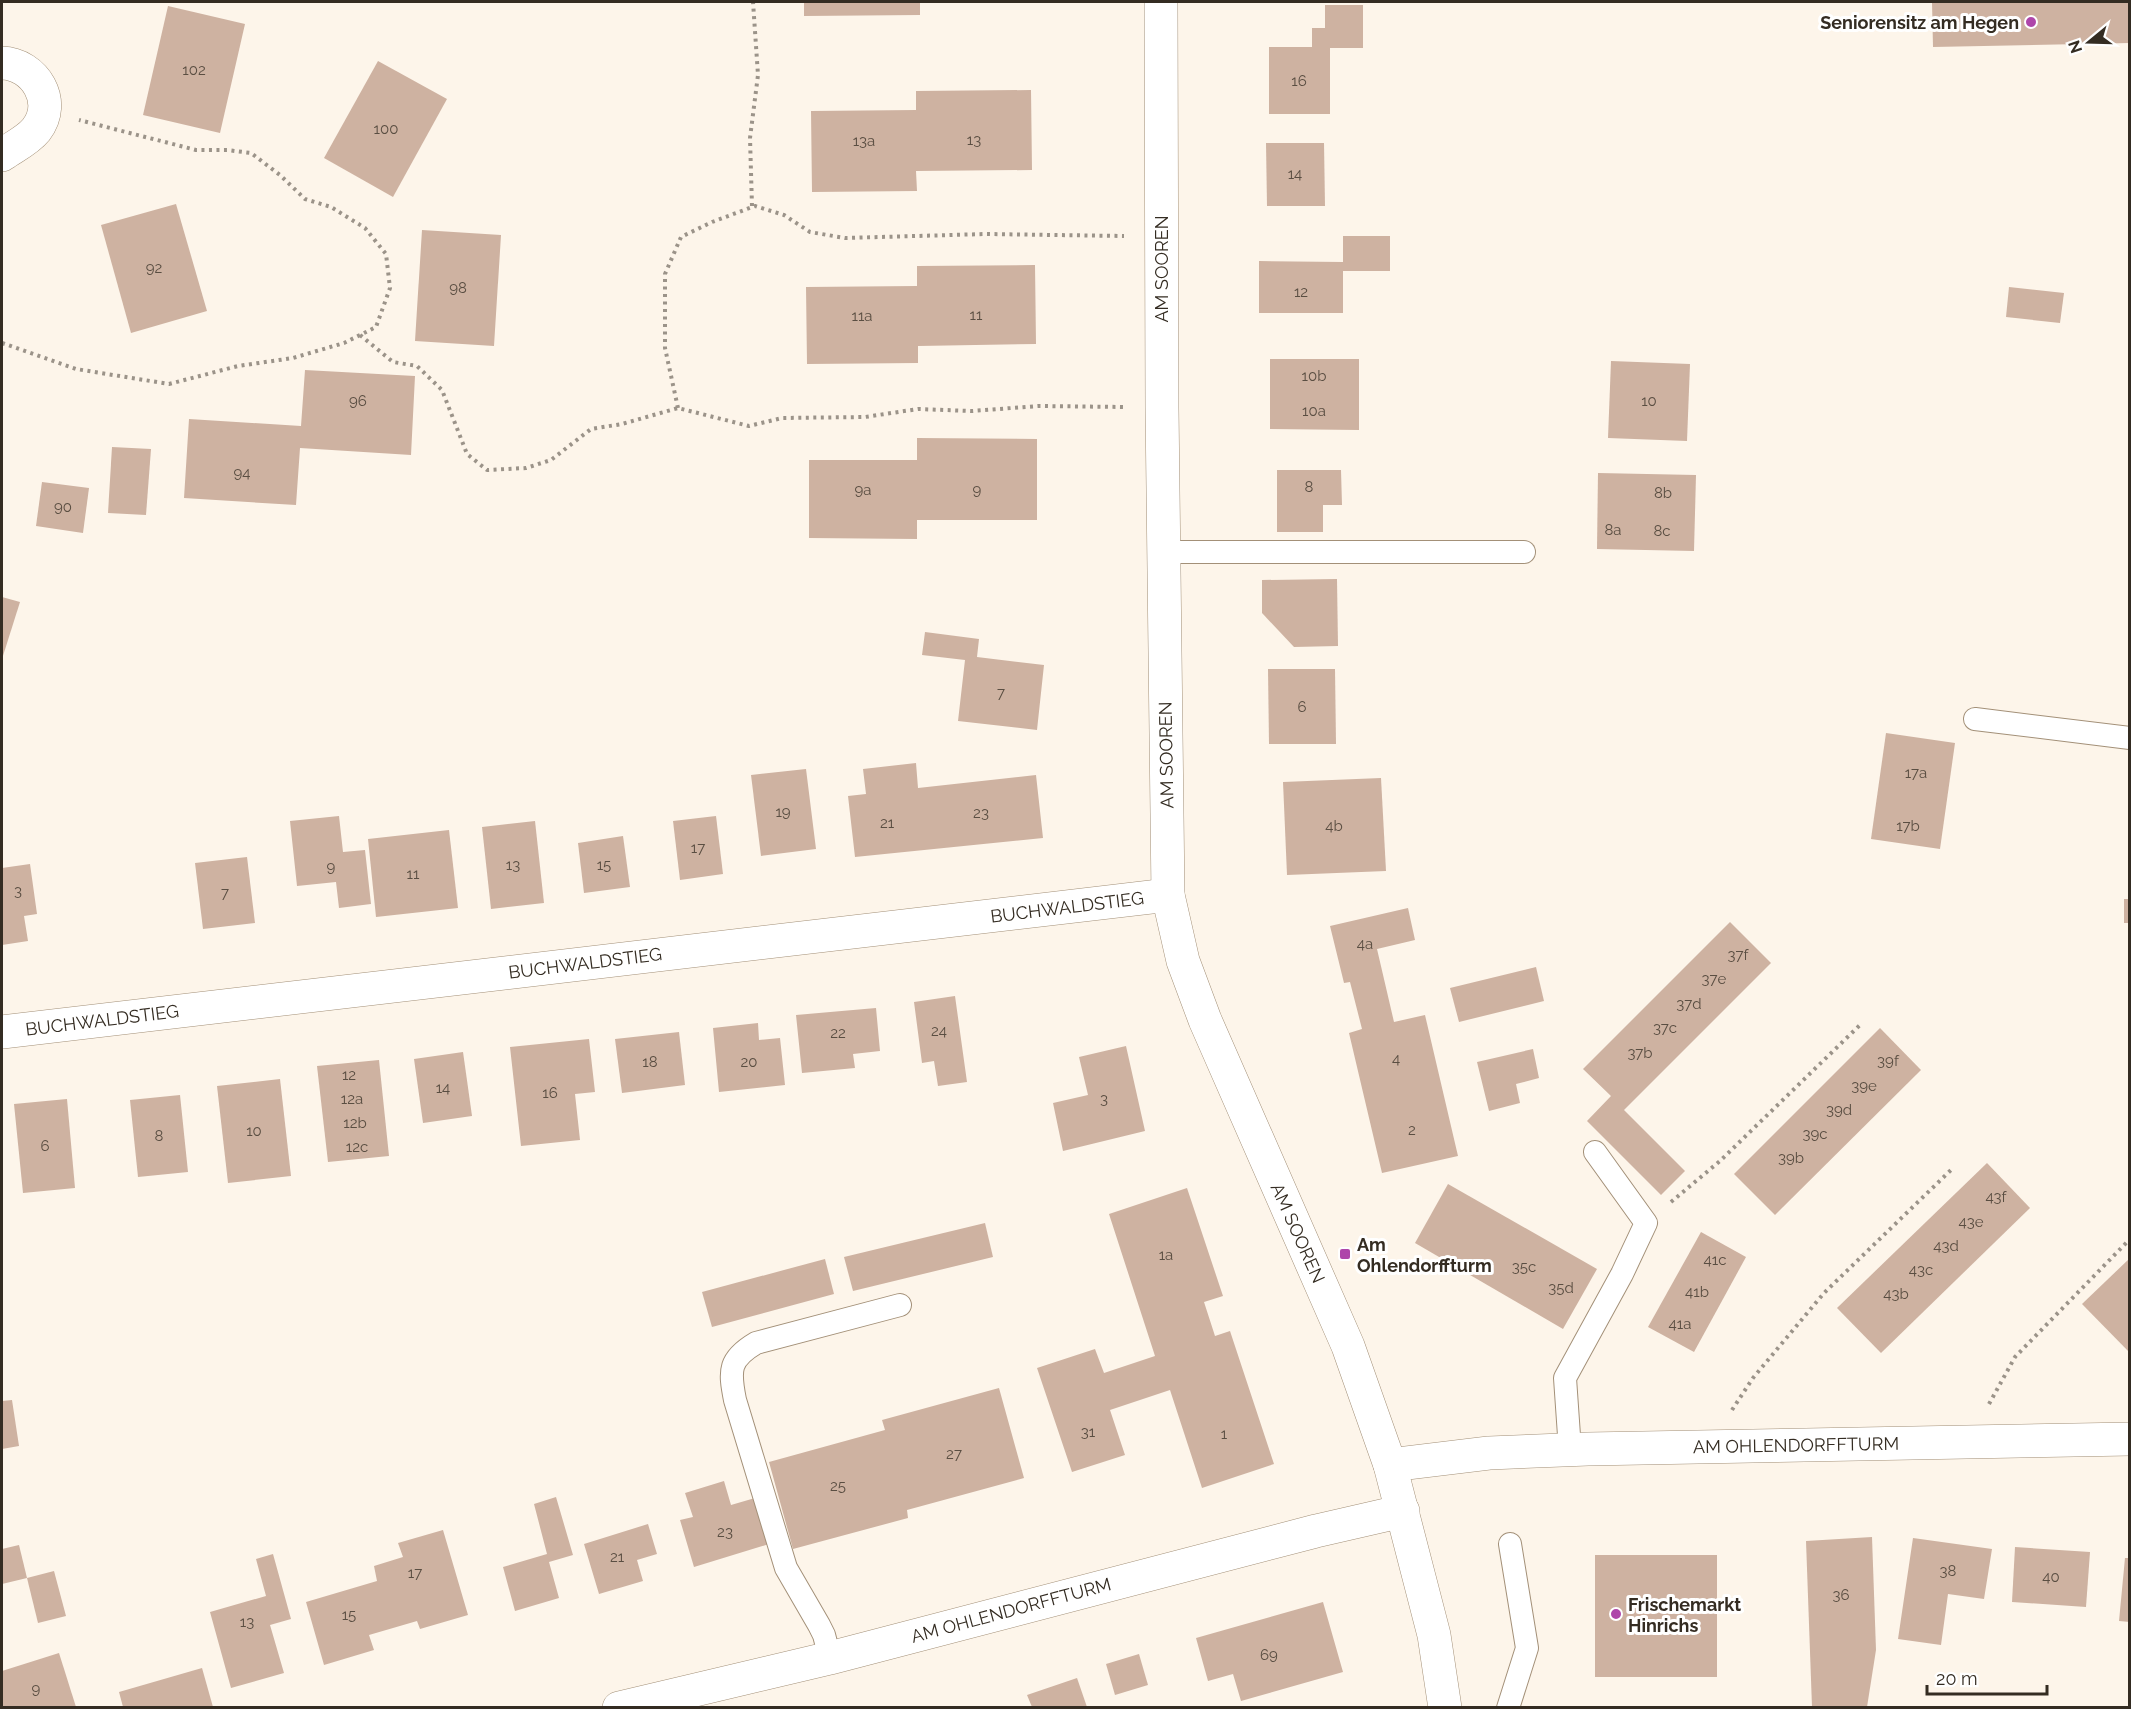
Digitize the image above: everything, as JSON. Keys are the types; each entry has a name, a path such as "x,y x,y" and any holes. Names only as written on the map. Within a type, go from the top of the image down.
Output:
{"street":[{"name":"AM SOOREN","path":"1161,2 1163,552 1168,895 1183,961 1205,1020 1347,1346 1390,1465 1434,1635 1445,1707"},
{"path":"2,63 21,68 35,79 44,98 45,108 36,129 27,139 2,155"},
{"name":"BUCHWALDSTIEG","path":"2,1032 1168,895"},
{"name":"AM OHLENDORFFTURM","path":"1390,1465 1489,1454 1570,1450 2130,1439"},
{"name":"AM OHLENDORFFTURM","path":"619,1707 830,1658 1316,1531 1403,1511"}],"lane":[{"path":"1163,552 1524,552"},
{"path":"1975,719 2130,738"},
{"path":"1570,1450 1564,1378 1622,1274 1646,1222 1595,1152"},
{"path":"830,1658 819,1625 786,1568 735,1400 733,1363 741,1352 756,1343 900,1305"},
{"path":"1508,1707 1527,1648 1510,1544"}],"path":[{"path":"752,206 750,138 758,75 753,2"},
{"path":"2,343 76,369 169,384 238,366 293,358 344,343 376,327 390,288 386,254 365,228 331,207 305,199 280,175 251,153 196,150 84,121"},
{"path":"678,408 665,348 665,274 681,237 752,206 784,214 810,232 844,238 986,234 1161,237"},
{"path":"360,335 393,362 417,366 442,390 467,454 487,470 525,468 551,460 591,429 622,424 678,408 749,426 782,418 865,417 918,409 972,411 1039,406 1162,408"},
{"path":"1646,1222 1720,1161 1861,1024"},
{"path":"1708,1446 1753,1378 1824,1293 1952,1169"},
{"path":"1967,1442 2015,1357 2130,1239"}],"building":[{"path":"804,2 920,2 920,15 804,16"},
{"name":"Seniorensitz am Hegen","path":"1932,2 2130,2 2130,43 1933,47"},
{"path":"1325,5 1363,5 1363,48 1330,48 1330,114 1269,114 1269,47 1312,47 1312,28 1325,28"},
{"path":"168,6 245,24 220,133 143,115"},
{"path":"378,61 447,99 393,197 324,158"},
{"path":"1031,90 1032,170 916,171 917,191 812,192 811,111 916,110 916,91"},
{"path":"1266,143 1324,143 1325,206 1267,206"},
{"path":"176,204 207,311 131,333 101,225"},
{"path":"422,230 501,235 494,346 415,341"},
{"path":"1343,236 1390,236 1390,271 1343,271 1343,313 1259,313 1259,261 1343,262"},
{"path":"1035,265 1036,344 918,346 918,363 807,364 806,287 917,286 917,266"},
{"path":"2009,287 2064,293 2060,323 2006,317"},
{"path":"1270,359 1359,359 1359,430 1270,429"},
{"path":"1611,361 1690,364 1687,441 1608,438"},
{"path":"305,370 415,376 411,455 300,448 296,505 184,498 189,419 301,426"},
{"path":"917,438 1037,439 1037,520 917,520 917,539 809,538 809,460 917,460"},
{"path":"112,447 151,449 146,515 108,513"},
{"path":"1277,470 1341,470 1342,505 1323,505 1323,532 1277,532"},
{"path":"1598,473 1696,475 1694,551 1597,549"},
{"path":"42,482 89,488 83,533 36,526"},
{"path":"1337,579 1338,646 1294,647 1262,613 1262,580"},
{"path":"2,597 20,602 2,659"},
{"path":"925,632 979,639 977,657 1044,665 1037,730 958,721 965,660 922,655"},
{"path":"1268,669 1335,669 1336,744 1269,744"},
{"path":"1886,733 1955,743 1940,849 1871,839"},
{"path":"916,763 918,788 1036,775 1043,838 855,857 848,796 866,794 863,769"},
{"path":"806,769 816,849 761,856 751,775"},
{"path":"1381,778 1386,871 1287,875 1283,782"},
{"path":"339,816 343,852 365,850 371,904 339,908 336,882 297,886 290,821"},
{"path":"716,816 723,874 680,880 673,821"},
{"path":"535,821 544,903 491,909 482,827"},
{"path":"449,830 458,908 376,917 368,839"},
{"path":"623,836 630,887 584,893 578,843"},
{"path":"247,857 255,923 203,929 195,863"},
{"path":"30,864 37,914 24,916 28,941 2,945 2,868"},
{"path":"2124,899 2130,899 2130,923 2124,923"},
{"path":"1408,908 1415,940 1377,949 1394,1022 1425,1015 1458,1156 1382,1173 1349,1033 1362,1029 1350,982 1344,983 1330,926"},
{"path":"1730,922 1771,963 1624,1110 1685,1171 1661,1195 1587,1121 1611,1096 1583,1069"},
{"path":"1536,967 1544,1001 1459,1022 1450,988"},
{"path":"955,996 967,1082 938,1086 934,1061 922,1063 914,1002"},
{"path":"876,1008 880,1051 853,1054 855,1068 802,1073 796,1015"},
{"path":"758,1023 759,1040 780,1038 785,1085 719,1092 713,1028"},
{"path":"1880,1028 1921,1070 1775,1215 1734,1174"},
{"path":"679,1032 685,1085 622,1093 615,1039"},
{"path":"589,1039 595,1092 575,1094 580,1140 521,1146 510,1047"},
{"path":"1126,1046 1145,1131 1063,1151 1053,1103 1088,1095 1079,1057"},
{"path":"1533,1049 1539,1078 1516,1084 1520,1103 1489,1111 1477,1062"},
{"path":"463,1052 472,1116 423,1123 414,1059"},
{"path":"379,1060 389,1156 328,1162 317,1066"},
{"path":"280,1079 291,1176 228,1183 217,1086"},
{"path":"180,1095 188,1172 138,1177 130,1100"},
{"path":"67,1099 75,1188 23,1193 14,1104"},
{"path":"1987,1163 2030,1208 1881,1353 1837,1308"},
{"path":"1448,1184 1597,1269 1563,1329 1415,1243"},
{"path":"1187,1188 1223,1296 1204,1302 1215,1336 1230,1331 1274,1464 1202,1488 1170,1390 1110,1410 1125,1455 1072,1472 1037,1368 1095,1349 1104,1373 1155,1356 1109,1214"},
{"path":"985,1223 993,1257 853,1291 844,1257"},
{"path":"1701,1232 1746,1257 1694,1352 1648,1327"},
{"path":"2130,1258 2130,1353 2082,1304"},
{"path":"825,1259 834,1294 712,1327 702,1292"},
{"path":"999,1388 1024,1478 907,1510 908,1518 793,1549 769,1462 885,1430 882,1420"},
{"path":"12,1400 19,1446 2,1449 2,1401"},
{"path":"724,1481 731,1505 755,1498 769,1544 694,1567 680,1520 693,1517 685,1493"},
{"path":"556,1497 573,1555 549,1562 559,1598 515,1611 503,1567 547,1554 534,1504"},
{"path":"648,1524 657,1554 637,1560 643,1581 599,1594 584,1544"},
{"path":"443,1530 468,1615 420,1629 417,1621 369,1635 374,1650 324,1665 306,1602 377,1581 374,1566 403,1557 398,1543"},
{"path":"1872,1537 1876,1650 1867,1707 1812,1707 1806,1541"},
{"path":"1913,1538 1992,1549 1984,1599 1948,1594 1941,1645 1898,1639"},
{"path":"19,1545 27,1578 2,1584 2,1549"},
{"path":"2015,1547 2090,1552 2086,1607 2012,1602"},
{"path":"273,1554 291,1619 270,1625 284,1673 231,1688 210,1612 266,1596 256,1559"},
{"path":"1595,1555 1717,1555 1717,1677 1595,1677"},
{"path":"2125,1558 2130,1558 2130,1622 2119,1621"},
{"path":"54,1571 66,1616 38,1623 27,1578"},
{"path":"1323,1602 1343,1672 1241,1701 1233,1674 1208,1681 1196,1638"},
{"path":"59,1653 76,1707 2,1707 2,1671"},
{"path":"1139,1654 1148,1685 1115,1695 1106,1664"},
{"path":"202,1668 213,1707 123,1707 119,1692"},
{"path":"1077,1678 1087,1707 1032,1707 1027,1695"}],"place":[{"name":"Seniorensitz am Hegen","path":"2031,22"},
{"name":"Am Ohlendorffturm","path":"1345,1254"},
{"name":"Frischemarkt Hinrichs","path":"1616,1614"}]}
